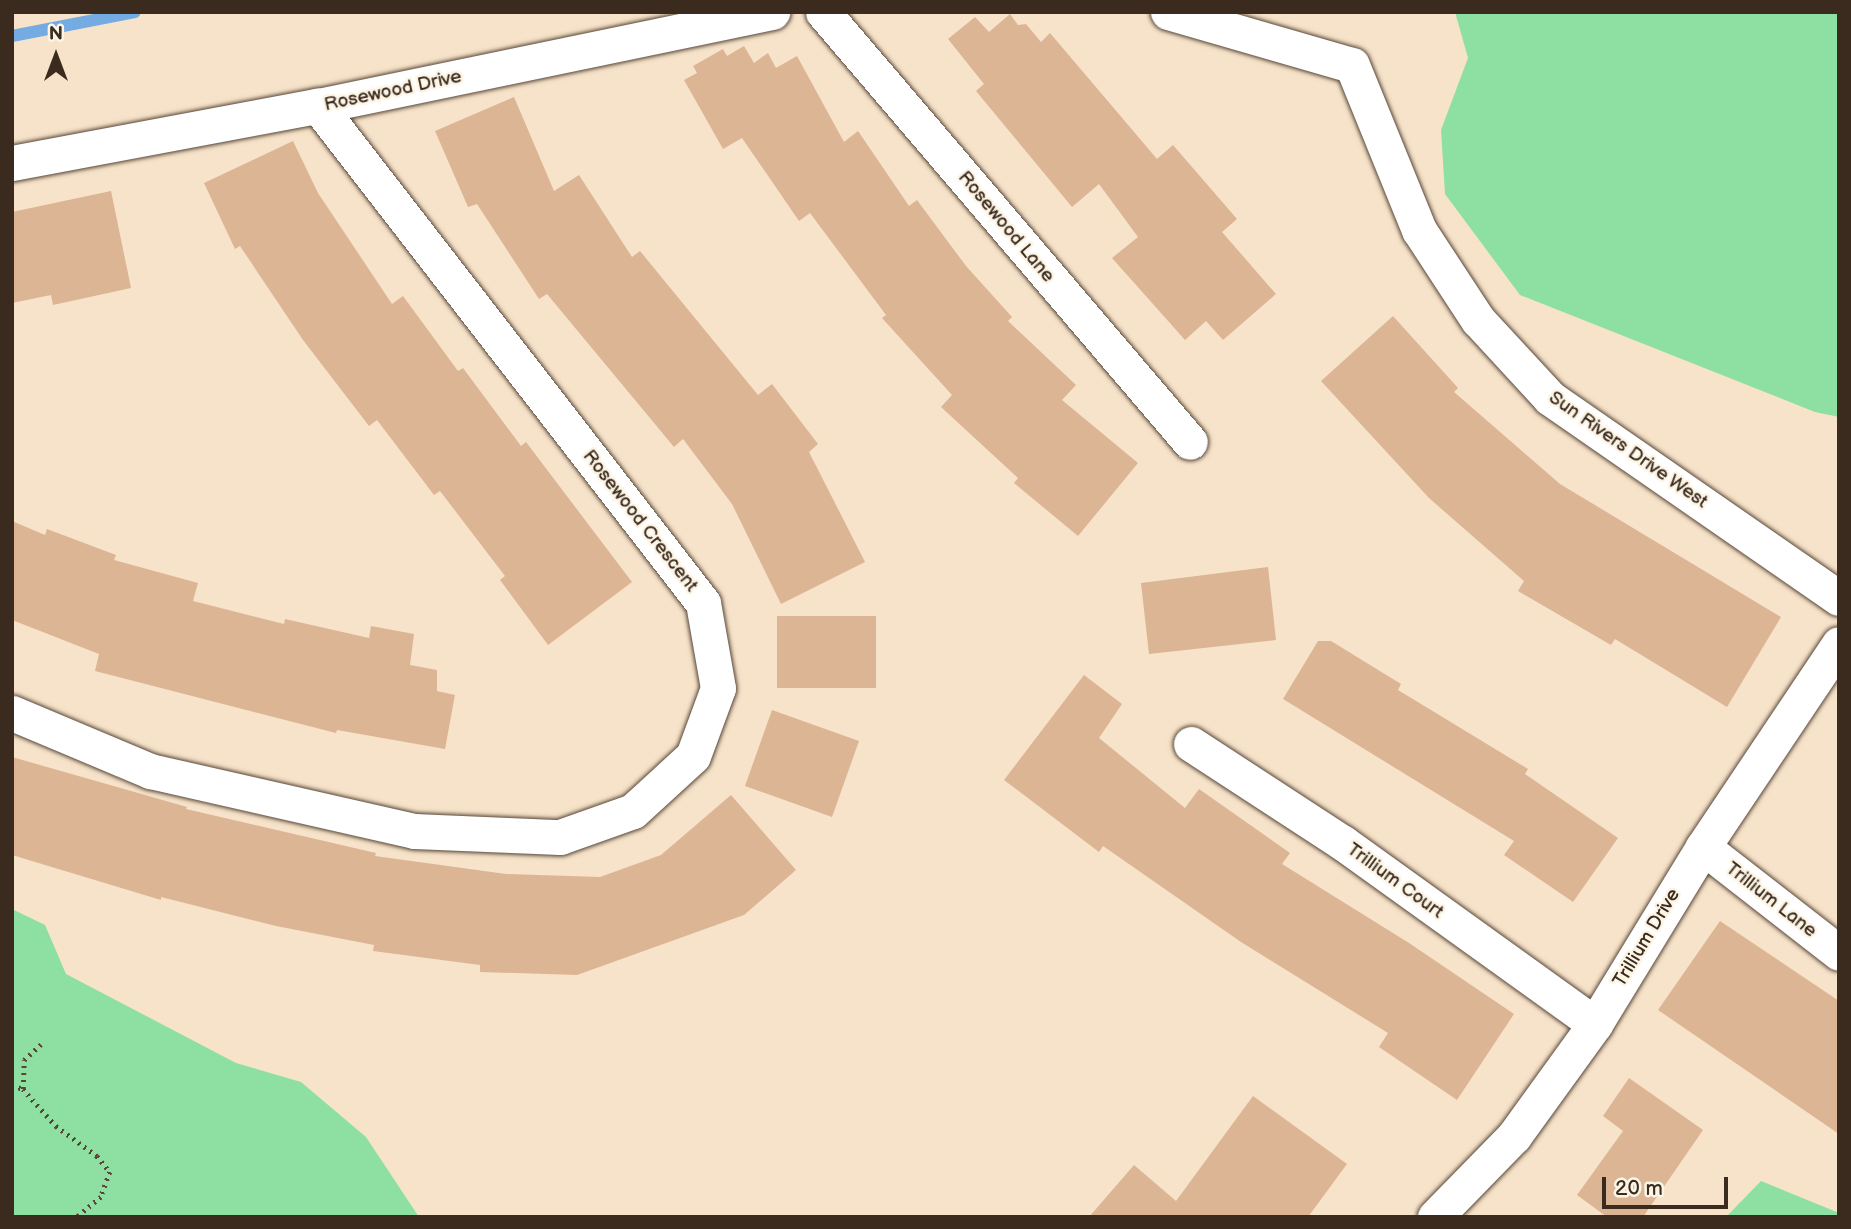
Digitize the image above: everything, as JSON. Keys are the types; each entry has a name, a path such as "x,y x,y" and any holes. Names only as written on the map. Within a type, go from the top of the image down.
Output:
{"street":[{"name":"Rosewood Drive","path":"12,163 318,106 772,12"},
{"name":"Rosewood Lane","path":"823,12 1190,442"},
{"name":"Sun Rivers Drive West","path":"1168,12 1352,65 1419,230 1478,320 1550,398 1839,598"},
{"name":"Rosewood Crescent","path":"12,713 150,771 414,831 560,837 633,811 693,756 718,688 703,603 318,106"},
{"name":"Trillium Drive","path":"1435,1217 1514,1136 1595,1024 1703,847 1839,643"},
{"name":"Trillium Court","path":"1191,744 1343,843 1595,1024"},
{"name":"Trillium Lane","path":"1703,847 1839,953"}],"path":[{"path":"23,1089 24,1060 41,1044"},
{"path":"12,1086 23,1089 56,1126 97,1156 110,1172 101,1197 76,1217"}],"green space":[{"path":"1455,12 1839,12 1839,417 1815,412 1520,295 1445,194 1441,130 1468,58"},
{"path":"12,909 45,925 66,974 236,1063 301,1082 366,1137 419,1217 12,1217"},
{"path":"1761,1181 1839,1213 1839,1217 1726,1217"}],"building":[{"path":"1010,14 1018,25 1026,24 1041,42 1050,33 1157,159 1173,145 1237,219 1222,232 1276,294 1223,340 1206,321 1185,340 1112,258 1138,237 1099,184 1072,207 976,91 984,84 948,39 975,17 989,32"},
{"path":"744,46 754,63 768,53 776,68 797,56 844,142 858,131 909,206 917,200 966,266 1012,317 1008,321 1076,385 1062,400 1138,463 1078,536 1014,483 1018,478 941,407 952,395 882,318 886,315 810,213 799,221 742,138 723,149 684,80 697,73 693,66 723,49 727,56"},
{"path":"514,97 554,191 579,175 632,257 640,251 758,395 772,384 818,444 809,452 865,562 781,604 732,504 683,439 674,447 547,294 539,299 477,204 468,207 435,131"},
{"path":"293,141 318,193 392,304 403,296 458,371 463,368 521,446 526,442 632,582 548,645 500,580 505,576 440,491 434,495 377,420 369,426 303,340 240,246 235,249 204,183"},
{"path":"111,191 131,288 53,305 51,295 12,303 12,212"},
{"path":"1393,316 1458,388 1454,392 1560,484 1781,617 1727,707 1615,639 1611,645 1518,591 1524,581 1429,498 1321,381"},
{"path":"12,521 45,535 47,529 116,555 114,560 198,583 193,601 284,624 285,619 369,638 371,626 414,634 410,665 437,670 437,691 455,695 445,749 337,730 336,733 95,671 99,654 12,620"},
{"path":"1268,567 1276,640 1149,654 1141,583"},
{"path":"777,616 876,616 876,688 777,688"},
{"path":"1318,641 1331,641 1401,684 1398,690 1528,769 1525,774 1618,838 1573,902 1504,855 1514,841 1283,699"},
{"path":"1084,675 1122,704 1099,738 1185,808 1199,789 1290,853 1282,864 1409,943 1514,1014 1457,1100 1379,1047 1388,1033 1241,942 1103,846 1099,852 1004,780"},
{"path":"772,710 859,741 832,817 745,786"},
{"path":"12,757 187,807 186,809 376,853 375,856 506,874 600,877 661,855 731,795 796,870 744,915 577,975 480,972 480,965 373,951 374,945 276,926 161,897 161,900 12,855"},
{"path":"1720,921 1839,1001 1839,1134 1658,1010"},
{"path":"1629,1078 1703,1130 1643,1217 1607,1217 1577,1195 1623,1131 1603,1116"},
{"path":"1253,1096 1347,1164 1308,1217 1089,1217 1134,1165 1176,1201"}],"waterway":[{"path":"12,36 135,12"}]}
